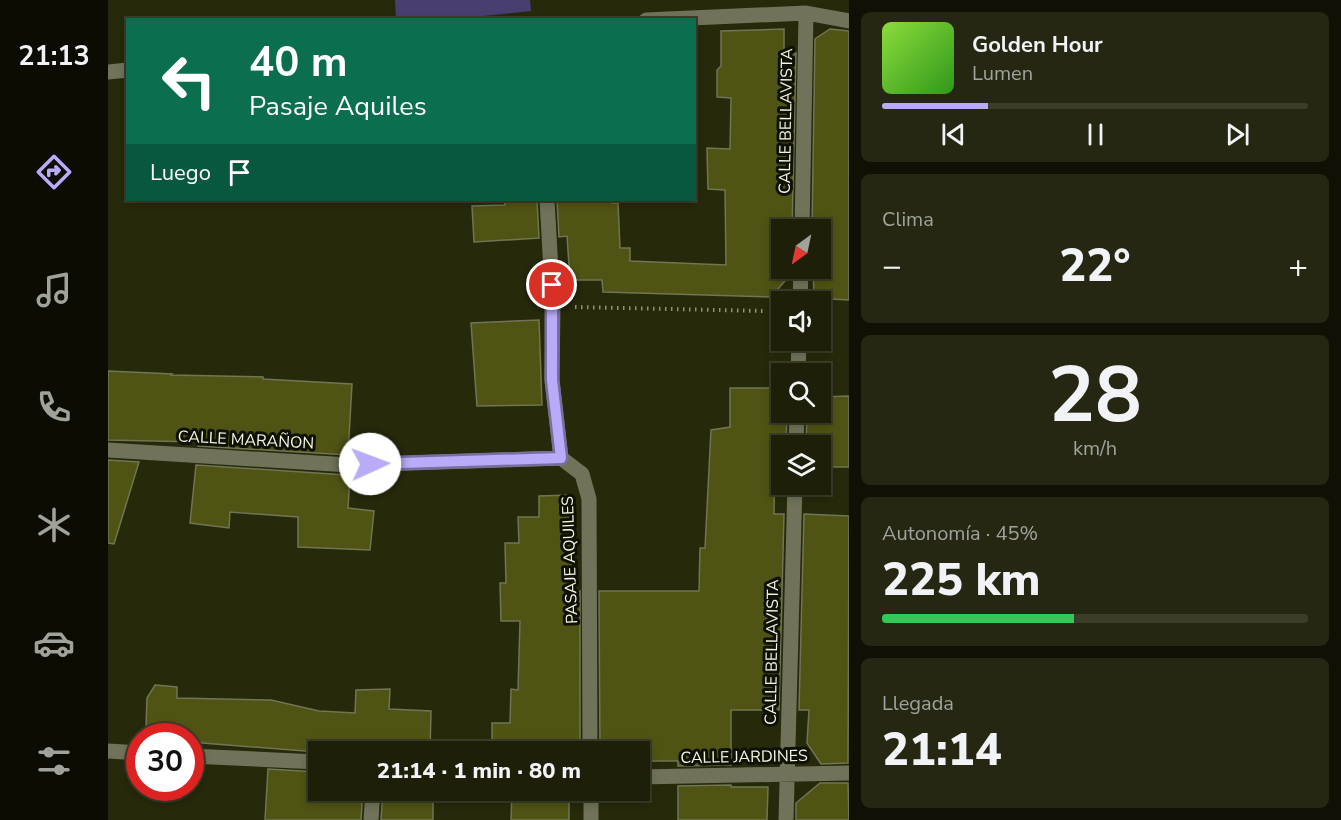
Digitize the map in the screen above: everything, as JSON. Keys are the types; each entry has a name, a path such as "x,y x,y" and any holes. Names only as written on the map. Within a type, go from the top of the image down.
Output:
{"street":[{"path":"692,18 806,13 849,21"},
{"name":"CALLE BELLAVISTA","path":"802,219 806,13"},
{"path":"108,72 126,70"},
{"path":"547,201 553,306 552,380 561,458"},
{"name":"CALLE MARAÑON","path":"108,450 338,464 561,458"},
{"name":"PASAJE AQUILES","path":"561,458 582,474 589,499 591,741"},
{"name":"CALLE BELLAVISTA","path":"786,820 795,495"},
{"path":"108,751 126,752"},
{"path":"204,757 308,762"},
{"name":"CALLE JARDINES","path":"650,777 849,773"},
{"path":"371,820 372,801"},
{"path":"591,801 591,820"}],"path":[{"path":"553,306 766,311"}],"shaded area":[{"path":"395,0 530,0 531,11 464,18 396,18"}],"building":[{"path":"784,29 784,62 796,53 792,219 771,219 771,279 787,279 776,291 771,291 771,297 603,292 602,280 570,280 567,236 559,237 557,201 612,201 612,203 618,203 620,248 630,248 630,261 726,265 725,190 708,189 707,148 730,149 731,98 717,97 717,70 721,66 721,31"},
{"path":"830,29 849,31 849,300 831,299 831,291 814,291 813,279 831,279 831,219 812,219 815,39"},
{"path":"505,201 537,201 539,238 474,242 472,206 505,205"},
{"path":"539,320 542,405 477,406 471,323"},
{"path":"108,371 263,377 263,379 352,384 348,455 198,446 199,442 108,440"},
{"path":"730,388 771,388 771,423 787,423 786,435 771,435 771,495 774,495 774,514 784,514 779,710 731,710 731,765 678,766 678,761 650,761 650,741 600,741 599,591 699,591 700,548 705,548 711,430 730,427"},
{"path":"849,396 849,467 831,467 831,435 806,435 807,423 831,423 831,397"},
{"path":"108,460 139,462 114,544 108,543"},
{"path":"196,465 346,475 350,477 348,508 374,511 370,550 298,547 298,517 230,512 229,528 190,523"},
{"path":"571,495 571,591 580,591 580,741 492,741 492,723 510,723 511,689 518,690 520,621 501,621 500,583 506,583 505,543 519,543 518,517 539,517 539,496"},
{"path":"804,514 849,516 848,763 821,764 807,743 809,710 799,710"},
{"path":"155,685 177,687 177,698 271,700 319,711 355,713 356,690 390,689 389,709 431,711 430,741 308,741 308,751 204,743 204,723 146,723 147,698"},
{"path":"268,769 308,771 308,801 362,801 361,820 265,820"},
{"path":"820,783 848,783 849,820 796,820 796,803"},
{"path":"731,785 731,787 768,787 767,820 678,820 678,786"},
{"path":"382,801 433,801 433,820 381,820"},
{"path":"512,801 569,801 569,820 511,820"}],"route":[{"path":"370,464 561,458 552,380 552,285"}]}
